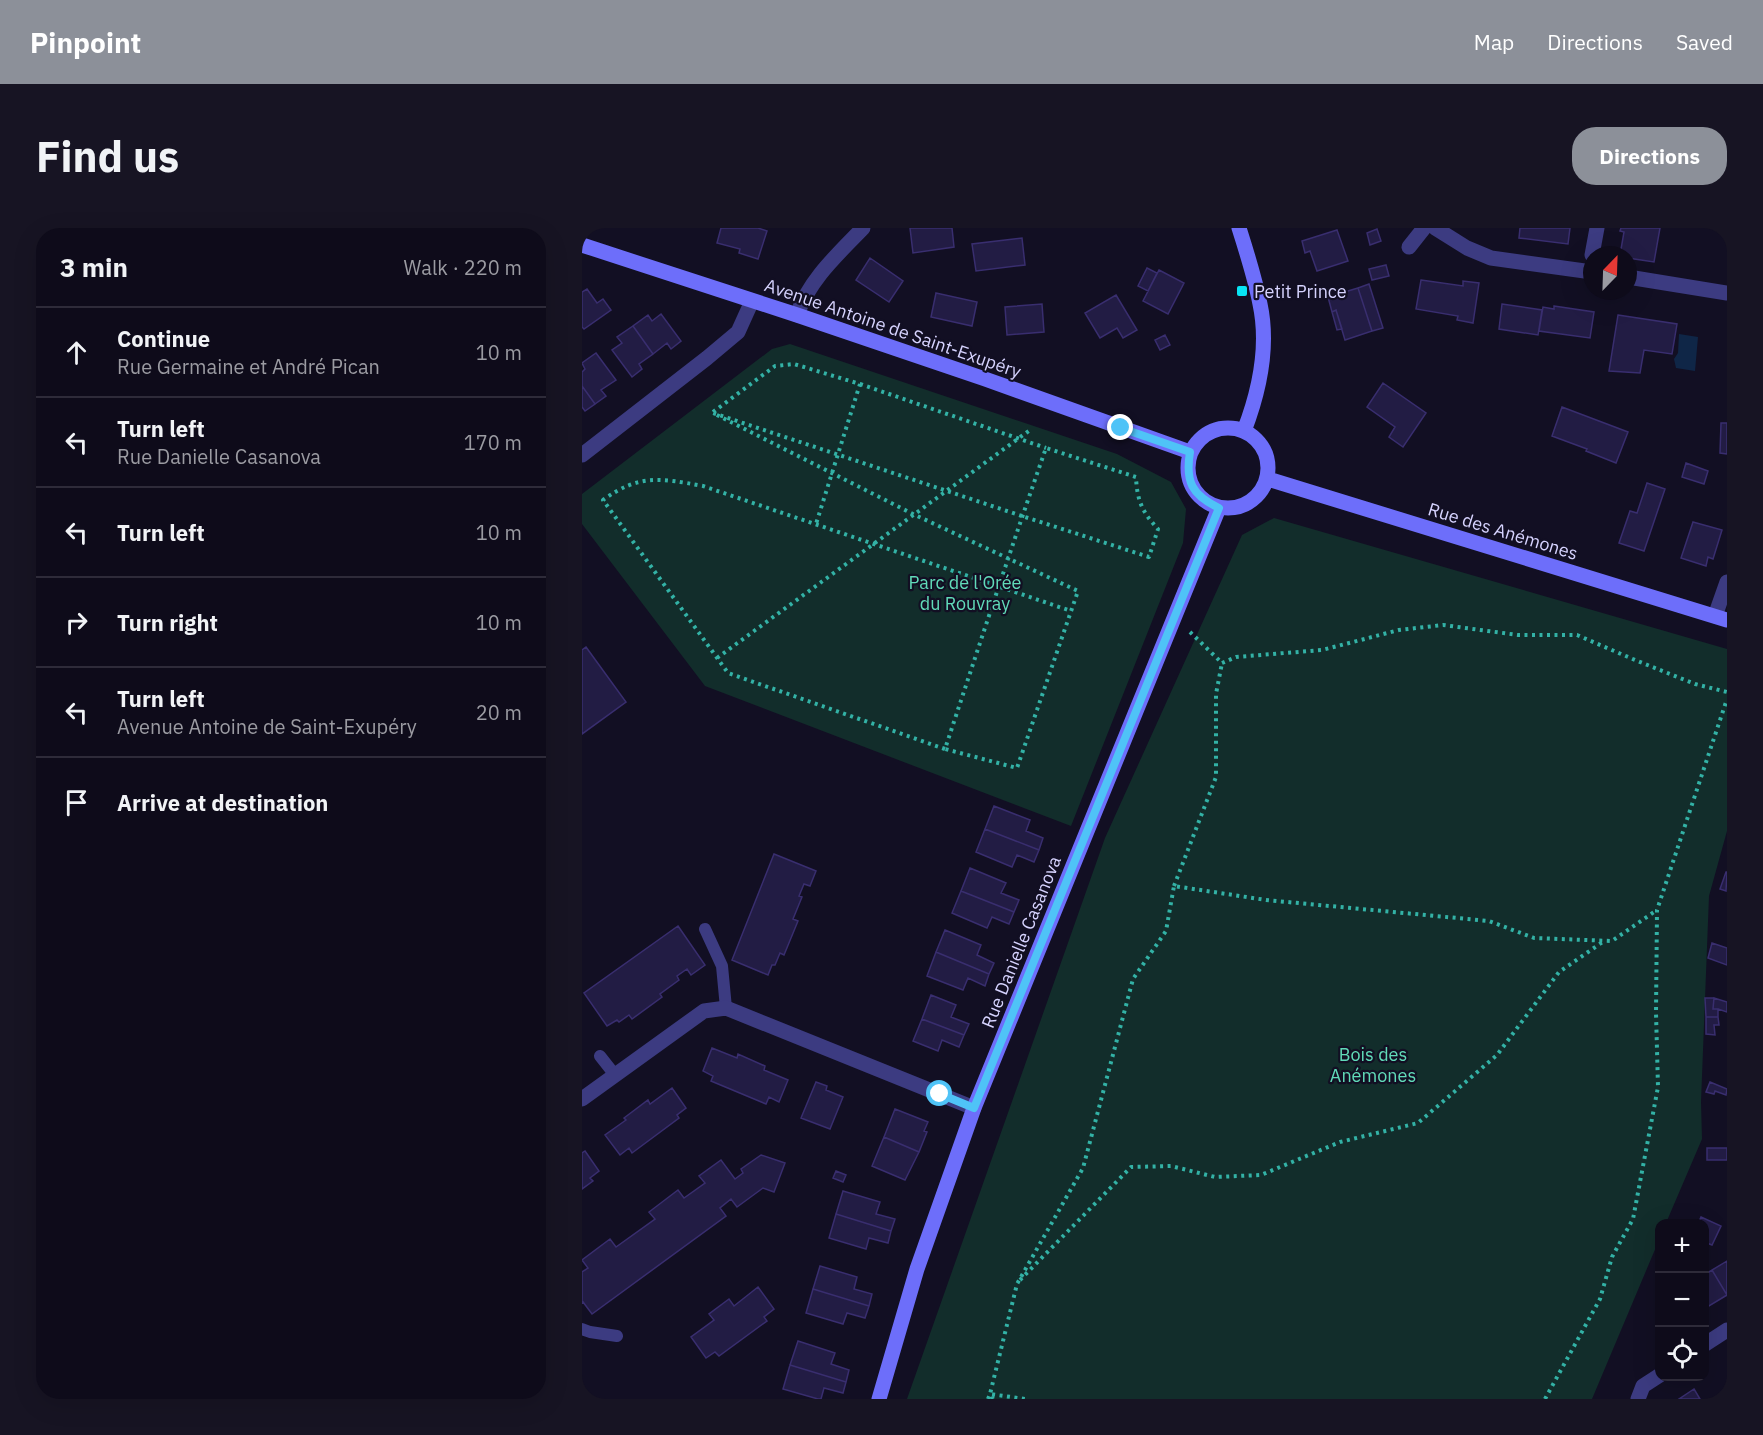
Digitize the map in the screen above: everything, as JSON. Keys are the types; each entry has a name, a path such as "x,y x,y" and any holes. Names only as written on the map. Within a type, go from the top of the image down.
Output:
{"street":[{"path":"796,315 826,266 862,228"},
{"path":"1239,228 1261,306 1263,343 1256,397 1244,431"},
{"path":"1409,246 1424,228"},
{"path":"1436,228 1467,248 1491,258 1583,263"},
{"path":"1594,246 1597,228"},
{"name":"Avenue Antoine de Saint-Exupéry","path":"582,245 985,379 1190,452"},
{"path":"1637,278 1727,293"},
{"path":"582,455 738,332 752,301"},
{"path":"1229,427 1244,431 1258,440 1266,452 1269,466 1268,479 1257,496 1244,505 1219,508 1205,501 1190,484 1187,469 1190,452 1196,442 1212,430 1229,427"},
{"name":"Rue des Anémones","path":"1268,479 1721,618"},
{"name":"Rue Danielle Casanova","path":"879,1399 917,1269 974,1108 1219,508"},
{"path":"1721,618 1727,582"},
{"path":"582,1099 704,1011 726,1008 974,1108"},
{"path":"1709,1342 1727,1330"},
{"path":"1638,1399 1643,1386 1655,1378"}],"lane":[{"path":"705,929 722,966 726,1008"},
{"path":"600,1056 615,1075"},
{"path":"582,1329 617,1336"}],"path":[{"path":"794,364 1136,477 1142,509 1158,529 1149,557 713,413 775,366 794,364"},
{"path":"816,524 860,384"},
{"path":"713,413 913,514 1078,591 1072,611 1017,768 945,749 728,673 603,501 631,483 653,479 675,480 702,486 1072,611"},
{"path":"717,658 1030,430"},
{"path":"945,749 1046,448"},
{"path":"1174,617 1222,663"},
{"path":"1222,663 1236,657 1322,650 1399,630 1443,625 1518,635 1577,635 1695,684 1727,692"},
{"path":"989,1397 1017,1284 1083,1168 1133,979 1166,931 1174,886 1216,777 1216,694 1222,663"},
{"path":"1545,1399 1600,1299 1612,1257 1633,1219 1658,1087 1657,910 1727,699"},
{"path":"1174,886 1266,900 1489,921 1534,938 1612,941 1657,910"},
{"path":"1017,1284 1131,1167 1171,1166 1215,1177 1261,1175 1340,1142 1418,1123 1497,1055 1559,972 1605,940"},
{"path":"989,1397 993,1399"},
{"path":"989,1397 1025,1399"}],"green space":[{"name":"Parc de l'Orée du Rouvray","path":"790,344 1117,454 1171,482 1186,509 1183,543 1071,826 705,686 582,524 582,494 772,349"},
{"name":"Bois des Anémones","path":"1274,518 1727,649 1727,831 1709,896 1701,1102 1702,1139 1668,1219 1655,1219 1655,1249 1592,1399 907,1399 1105,838 1242,535"}],"water":[{"path":"1679,334 1698,337 1695,371 1676,368 1674,359 1678,353"}],"building":[{"path":"721,228 758,228 767,231 758,259 739,253 740,249 717,243"},
{"path":"910,228 952,228 954,247 913,253"},
{"path":"1520,228 1570,228 1568,244 1519,238"},
{"path":"1621,228 1660,228 1654,262 1637,259 1637,246 1622,246 1624,232 1620,231"},
{"path":"1377,229 1381,241 1370,245 1367,233"},
{"path":"1337,230 1348,261 1317,271 1310,251 1305,253 1302,241"},
{"path":"1022,238 1025,265 976,271 972,244"},
{"path":"870,258 903,281 889,302 856,280"},
{"path":"1386,265 1389,276 1372,280 1369,269"},
{"path":"1147,268 1157,273 1148,291 1138,286"},
{"path":"1159,270 1184,283 1168,314 1143,301"},
{"path":"1421,280 1463,286 1463,281 1479,283 1473,323 1457,320 1458,316 1416,309"},
{"path":"1369,284 1383,328 1372,331 1358,288"},
{"path":"1358,288 1372,331 1345,340 1336,310 1332,312 1328,297"},
{"path":"587,289 597,303 603,299 611,310 584,329 582,327 582,292"},
{"path":"936,293 977,302 972,326 931,317"},
{"path":"1116,295 1137,330 1123,338 1117,328 1100,338 1085,313"},
{"path":"1042,304 1044,332 1007,335 1005,307"},
{"path":"1502,304 1542,310 1538,335 1499,329"},
{"path":"1554,306 1594,312 1590,338 1539,331 1543,307 1554,309"},
{"path":"1336,310 1342,329 1337,330 1332,312"},
{"path":"661,314 681,341 671,349 667,343 653,354 633,326 648,315 652,321"},
{"path":"1618,315 1677,324 1672,354 1644,350 1640,373 1609,371"},
{"path":"633,326 653,354 639,364 642,369 632,377 612,350 622,343 617,337"},
{"path":"1165,335 1170,345 1160,350 1155,340"},
{"path":"596,353 616,380 601,390 606,396 595,404 582,386 582,372 585,369 582,363"},
{"path":"1383,383 1426,413 1403,447 1389,437 1395,427 1367,407"},
{"path":"582,386 595,404 585,411 582,407"},
{"path":"1562,407 1628,432 1616,463 1552,436"},
{"path":"1721,423 1727,423 1727,454 1720,453"},
{"path":"1686,463 1708,471 1704,484 1682,477"},
{"path":"1647,483 1665,489 1644,551 1619,543 1630,511 1637,513"},
{"path":"1693,522 1722,530 1713,559 1708,557 1706,566 1681,558"},
{"path":"586,647 626,702 582,734 582,650"},
{"path":"994,806 1030,820 1026,831 1043,838 1039,850 985,829"},
{"path":"985,829 1039,850 1034,862 1017,855 1012,867 976,852"},
{"path":"774,854 816,871 810,886 804,884 799,896 802,897 793,919 798,921 784,955 780,953 768,975 732,960"},
{"path":"970,868 1006,883 1001,893 1019,900 1014,912 961,891"},
{"path":"1727,872 1726,891 1720,889"},
{"path":"961,891 1014,912 1009,924 992,917 987,928 952,913"},
{"path":"678,926 705,965 691,975 687,969 677,976 679,980 660,994 662,997 632,1019 629,1015 607,1026 584,993"},
{"path":"945,930 981,945 977,955 994,963 989,974 936,952"},
{"path":"1712,943 1727,948 1727,965 1708,958"},
{"path":"936,952 989,974 985,986 968,978 963,990 927,976"},
{"path":"931,995 956,1005 951,1017 969,1024 964,1035 922,1019"},
{"path":"1705,998 1714,998 1713,1009 1718,1009 1718,1017 1706,1017"},
{"path":"1714,998 1727,1002 1727,1012 1713,1009"},
{"path":"1706,1017 1718,1017 1719,1025 1714,1025 1715,1035 1706,1034"},
{"path":"922,1019 964,1035 959,1047 942,1040 938,1051 913,1041"},
{"path":"712,1048 737,1058 738,1054 765,1066 764,1070 788,1080 779,1102 769,1097 766,1104 711,1081 713,1076 703,1071"},
{"path":"816,1082 827,1086 826,1090 843,1097 830,1129 801,1118"},
{"path":"1710,1082 1727,1089 1726,1095 1715,1091 1714,1094 1706,1092"},
{"path":"672,1088 686,1108 677,1115 679,1118 632,1153 629,1148 620,1155 605,1135 648,1100 650,1104"},
{"path":"895,1109 928,1122 924,1131 927,1132 919,1152 884,1137"},
{"path":"884,1137 919,1152 905,1180 872,1166"},
{"path":"1707,1148 1727,1148 1727,1160 1707,1160"},
{"path":"585,1151 599,1171 590,1178 593,1181 582,1189 582,1153"},
{"path":"761,1155 785,1163 774,1192 763,1188 737,1207 731,1199 720,1208 726,1216 592,1314 582,1303 582,1272 588,1268 582,1260 610,1239 616,1247 655,1219 649,1212 678,1190 684,1198 705,1183 699,1176 721,1160 735,1179 743,1173 741,1169"},
{"path":"836,1171 846,1175 843,1182 833,1178"},
{"path":"843,1191 880,1202 876,1214 895,1219 891,1231 836,1214"},
{"path":"836,1214 891,1231 888,1243 869,1238 866,1249 829,1238"},
{"path":"1709,1221 1721,1226 1712,1245 1709,1244"},
{"path":"1727,1261 1727,1295 1712,1270"},
{"path":"820,1266 857,1277 854,1289 872,1294 869,1306 813,1289"},
{"path":"1712,1270 1727,1295 1709,1306 1709,1273"},
{"path":"758,1287 774,1309 764,1317 767,1321 719,1356 715,1352 706,1358 691,1337 714,1320 709,1314 729,1299 734,1306"},
{"path":"813,1289 869,1306 865,1318 847,1313 843,1324 806,1313"},
{"path":"798,1341 835,1353 831,1364 849,1370 846,1382 790,1365"},
{"path":"790,1365 846,1382 843,1393 824,1388 821,1399 818,1399 783,1389"},
{"path":"1694,1389 1700,1399 1679,1399"}],"place":[{"name":"Petit Prince","path":"1242,291"}],"route":[{"path":"940,1094 974,1108 1219,508 1205,501 1190,484 1187,469 1190,452 1121,428"}]}
